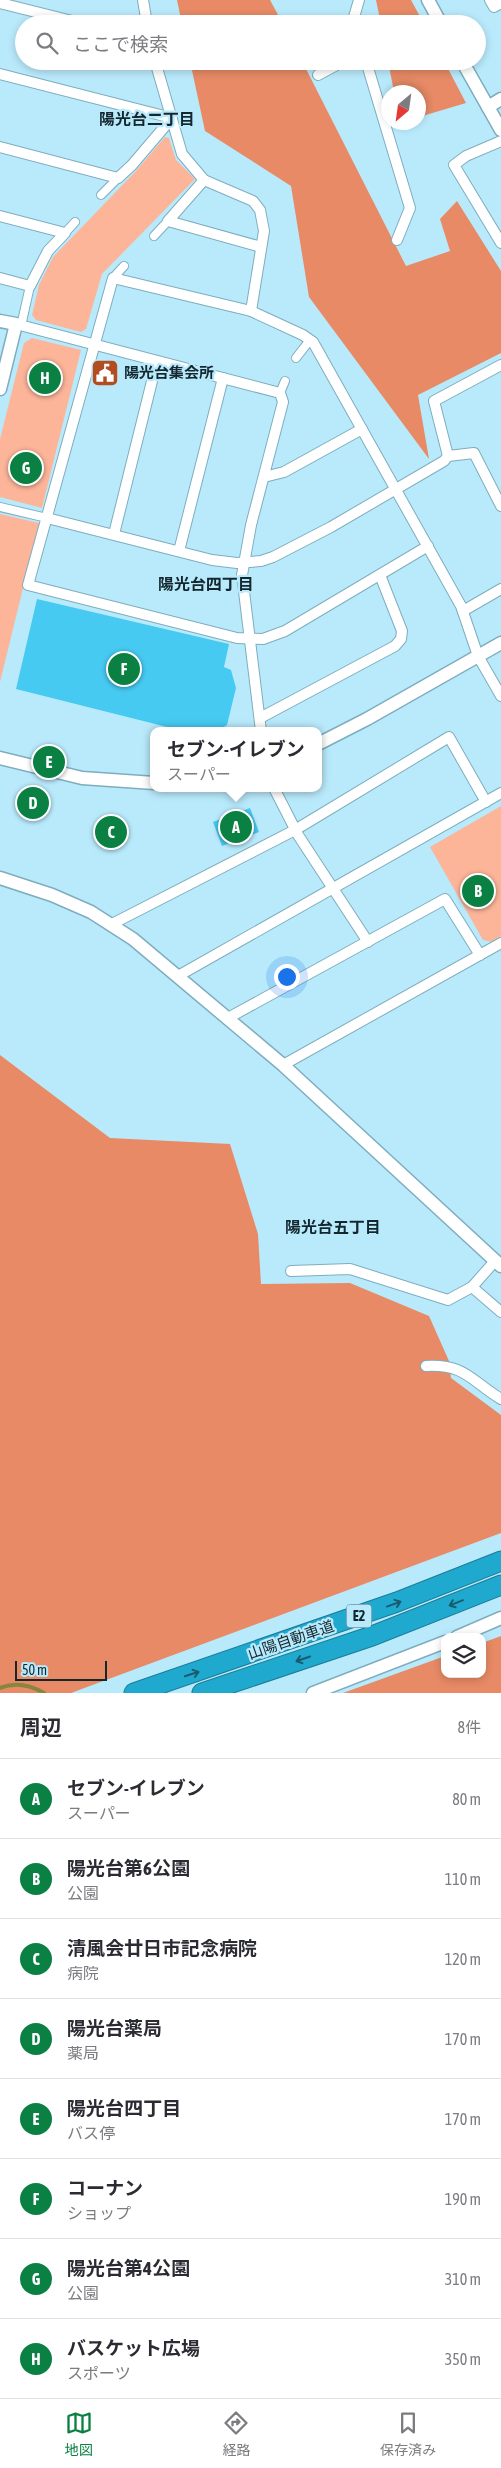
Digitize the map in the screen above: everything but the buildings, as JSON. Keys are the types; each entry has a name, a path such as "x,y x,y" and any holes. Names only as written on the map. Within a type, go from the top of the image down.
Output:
{"highway":[{"name":"山陽自動車道","path":"134,1693 397,1602 501,1561"},
{"name":"山陽自動車道","path":"202,1693 372,1636 501,1585"}],"street":[{"path":"143,0 146,15"},
{"path":"355,15 360,0"},
{"path":"428,0 436,15"},
{"path":"490,0 494,7 501,3"},
{"path":"0,3 48,15"},
{"path":"158,70 182,154 204,180 253,201 264,220 262,247 251,311"},
{"path":"318,75 327,70"},
{"path":"369,70 410,208 397,240"},
{"path":"467,70 501,130"},
{"path":"0,74 172,118"},
{"path":"488,107 501,99"},
{"path":"101,195 132,165 172,118"},
{"path":"501,142 466,156 454,165 501,243"},
{"path":"0,147 118,178"},
{"path":"154,236 204,180"},
{"path":"0,216 65,233"},
{"path":"168,221 262,247"},
{"path":"0,389 30,286 48,252 75,222"},
{"path":"124,266 113,278 28,586 237,638 263,639 285,631 428,546"},
{"path":"0,278 30,286"},
{"path":"113,278 251,311 310,340 428,546 462,611 478,656 501,696"},
{"path":"0,321 280,393"},
{"path":"296,358 310,340"},
{"path":"114,534 157,361"},
{"path":"448,456 434,401 501,366"},
{"path":"179,551 223,378"},
{"path":"261,727 242,574 251,525 283,402 280,393 285,381"},
{"path":"264,477 284,472 362,429"},
{"path":"0,507 212,560 261,562 331,527 444,461 448,456 474,453 501,506"},
{"path":"260,718 395,646 400,639 402,631 380,574"},
{"path":"462,611 501,589"},
{"path":"322,742 501,643"},
{"path":"112,924 295,830 449,737 486,802"},
{"path":"0,758 82,778 150,783"},
{"path":"276,792 295,830 368,942"},
{"path":"178,976 501,793"},
{"path":"0,878 52,895 91,912 112,924 178,976 283,1065 498,1263 472,1287 448,1300 350,1269 291,1271"},
{"path":"228,1018 445,899 480,954"},
{"path":"283,1065 501,943"},
{"path":"472,1287 501,1312"},
{"path":"426,1366 442,1365 468,1374 501,1399"},
{"path":"465,1633 501,1618"},
{"path":"313,1693 441,1644"}],"shaded area":[{"path":"177,0 270,0 278,15 180,15"},
{"path":"376,0 411,0 419,15 379,15"},
{"path":"192,70 307,70 406,266 450,251 440,219 457,201 501,271 501,353 418,395 429,459 309,297 291,186 205,131"},
{"path":"390,70 449,70 466,103 426,115 426,85 393,85"},
{"path":"165,137 169,138 176,160 195,179 102,274 86,329 81,332 36,320 32,315 39,285 53,257 135,172"},
{"path":"32,338 81,350 42,508 0,497 0,439 24,343"},
{"path":"0,514 39,523 0,682"},
{"path":"501,806 501,936 492,942 483,940 430,847"},
{"path":"0,1055 110,1138 230,1144 258,1234 261,1284 350,1283 429,1316 449,1361 451,1378 501,1415 501,1533 71,1693 0,1693"},
{"path":"501,1636 501,1693 343,1693 441,1657 441,1678 486,1678 486,1642"}],"waterway":[{"path":"0,1688 22,1685 44,1693"}],"place":[{"name":"陽光台集会所","path":"105,373"},
{"name":"バスケット広場","path":"45,378"},
{"name":"陽光台第4公園","path":"26,468"},
{"name":"コーナン","path":"124,669"},
{"name":"陽光台四丁目","path":"49,762"},
{"name":"陽光台薬局","path":"33,803"},
{"name":"セブン-イレブン","path":"236,827"},
{"name":"清風会廿日市記念病院","path":"111,832"},
{"name":"陽光台第6公園","path":"478,891"}],"district":[{"name":"陽光台二丁目","path":"147,119"},
{"name":"陽光台四丁目","path":"206,584"},
{"name":"陽光台五丁目","path":"333,1227"}]}
